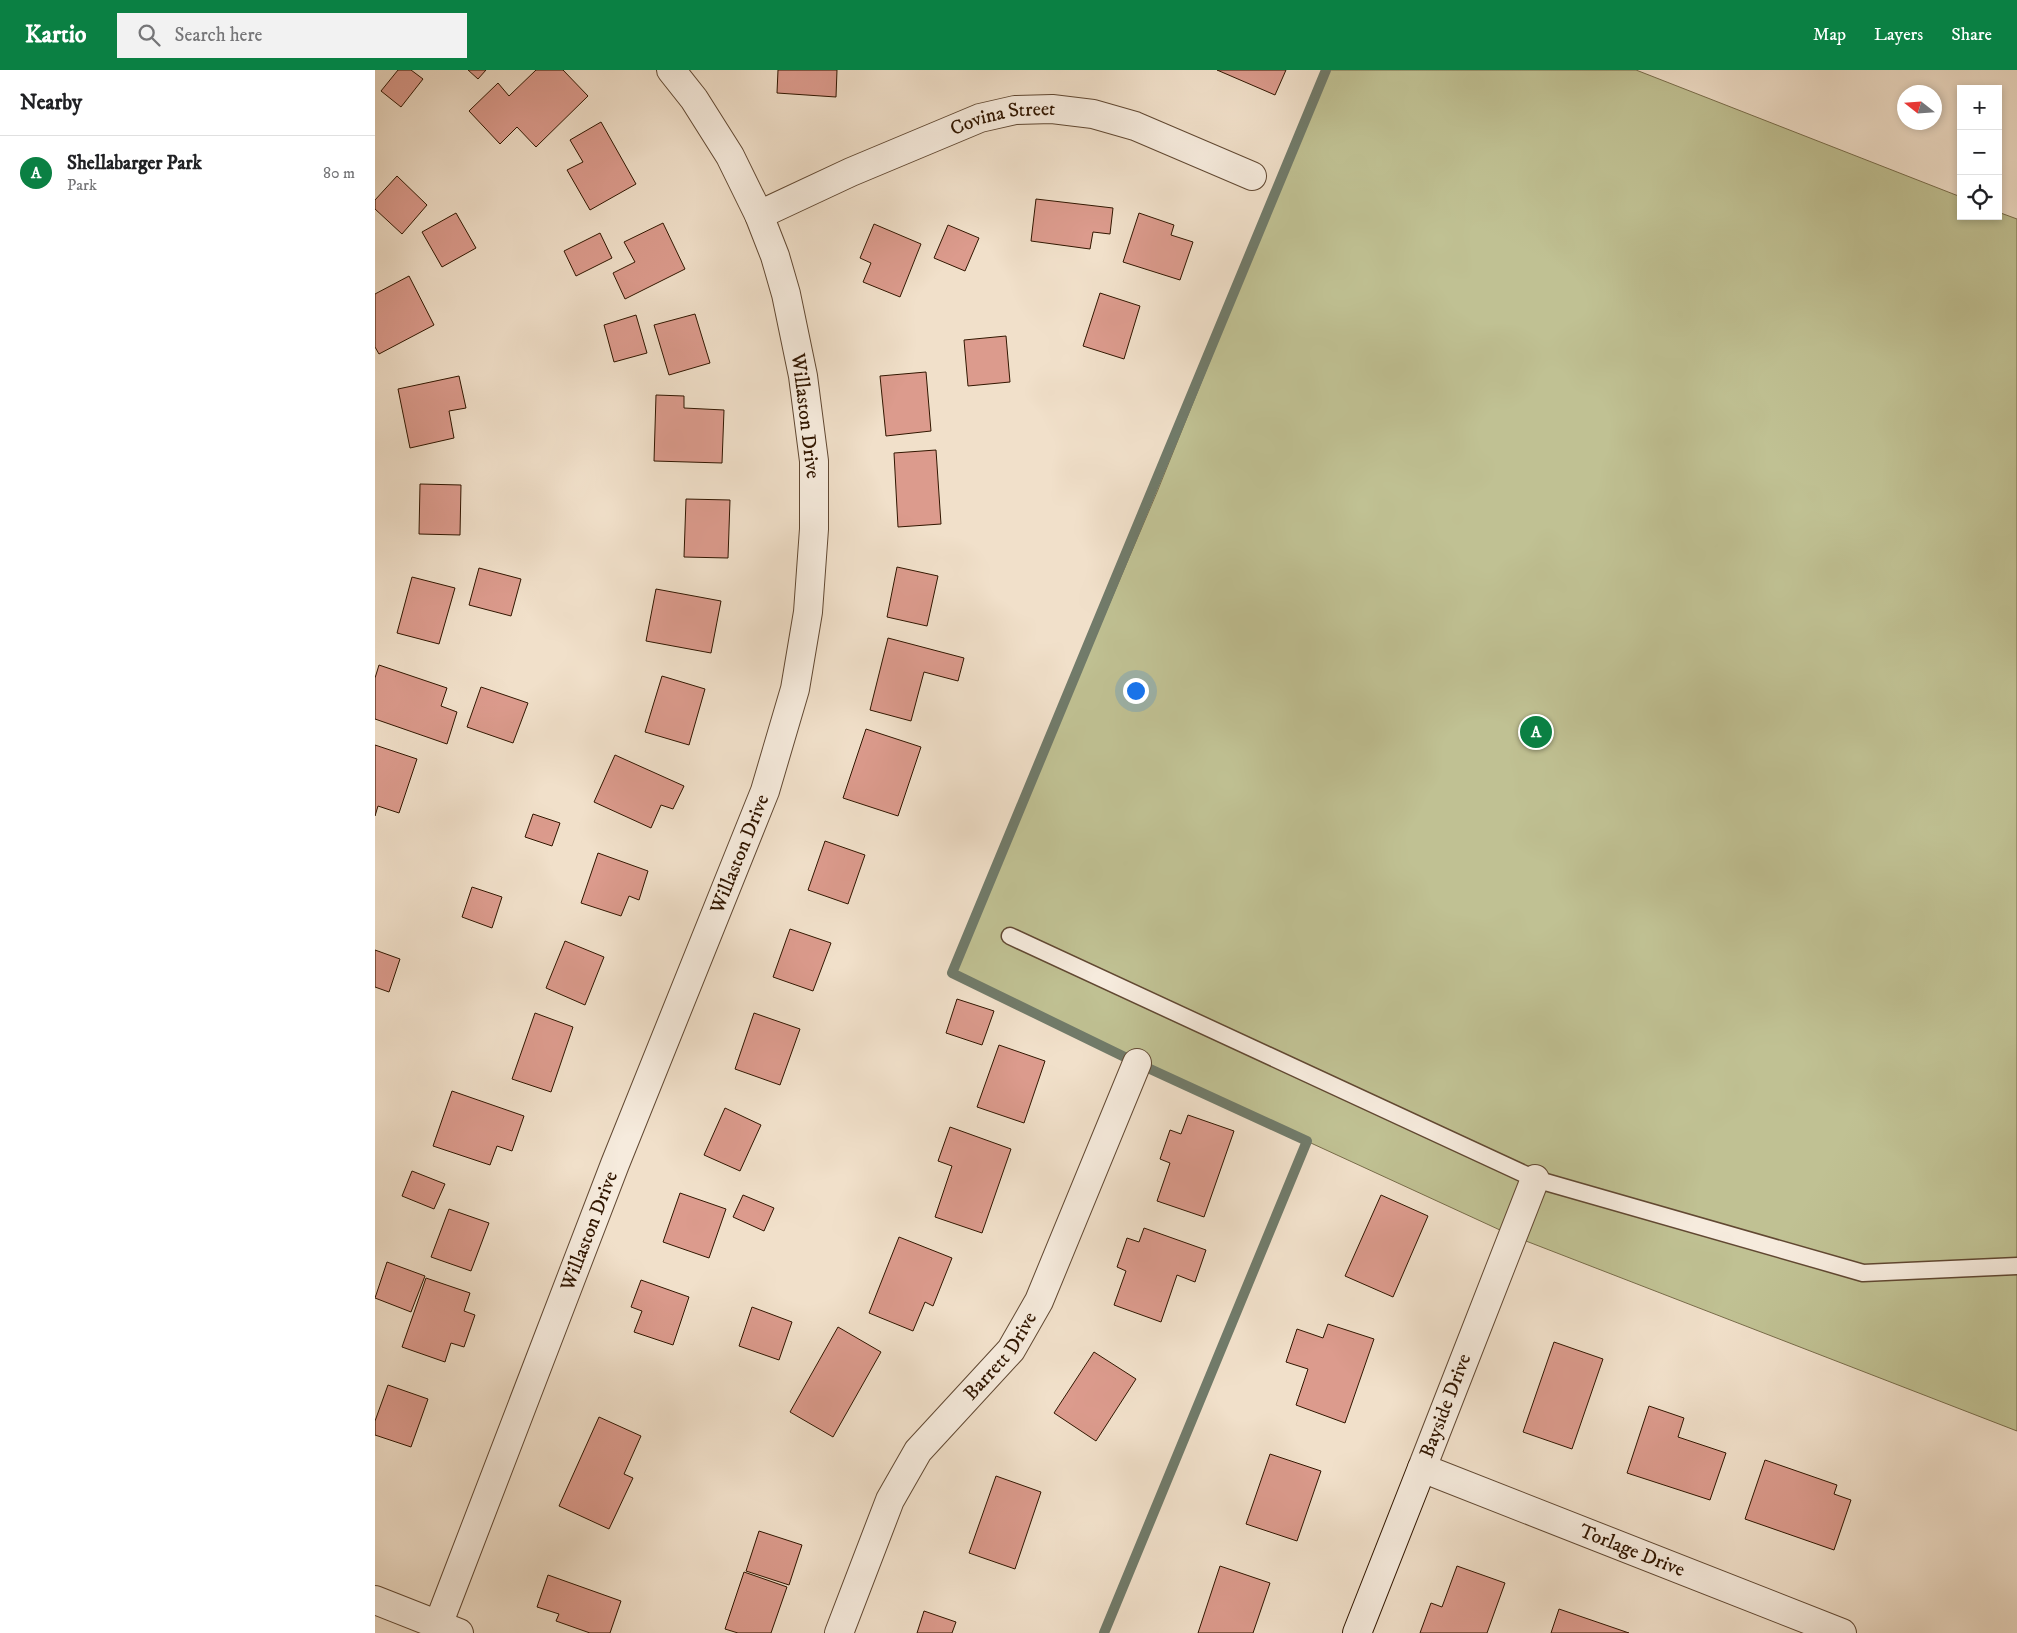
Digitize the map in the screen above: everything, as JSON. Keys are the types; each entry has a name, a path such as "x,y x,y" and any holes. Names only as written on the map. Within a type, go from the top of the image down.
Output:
{"street":[{"name":"Willaston Drive","path":"449,1629 615,1164 765,791 795,689 808,612 814,528 814,461 803,376 786,294 775,256 759,215 730,156 694,99 671,70"},
{"name":"Covina Street","path":"759,215 851,172 980,118 1015,110 1052,108 1093,114 1135,126 1253,176"},
{"name":"Barrett Drive","path":"839,1633 890,1500 918,1451 1011,1350 1039,1301 1137,1063"},
{"name":"Bayside Drive","path":"1357,1633 1535,1179"},
{"name":"Torlage Drive","path":"1422,1468 1842,1633"},
{"path":"375,1600 449,1629"}],"lane":[{"path":"1011,936 1535,1179 1863,1273 2017,1266"}],"green space":[{"path":"1327,70 1636,70 1957,195 1957,220 2002,220 2002,213 2017,219 2017,1431 1513,1236 1137,1063 952,973 1157,492"}],"building":[{"path":"398,70 411,70 423,79 401,107 381,91"},
{"path":"468,70 486,70 478,79"},
{"path":"536,70 563,70 588,96 536,147 517,127 500,144 469,111 498,83 509,96"},
{"path":"778,70 837,70 836,97 777,93"},
{"path":"1217,70 1286,70 1275,95"},
{"path":"601,122 636,184 590,210 567,170 583,162 570,140"},
{"path":"397,176 427,205 402,234 375,209 375,200"},
{"path":"1036,199 1113,208 1110,234 1093,232 1090,249 1031,241"},
{"path":"456,213 476,248 442,267 422,232"},
{"path":"1139,213 1174,225 1171,235 1193,242 1180,280 1123,262"},
{"path":"663,223 685,269 625,299 613,273 635,262 624,242"},
{"path":"874,224 921,244 900,297 863,282 871,263 860,258"},
{"path":"948,225 979,238 965,271 934,258"},
{"path":"600,233 612,258 576,276 564,251"},
{"path":"409,276 434,325 379,354 375,347 375,294"},
{"path":"1100,293 1140,306 1124,359 1083,346"},
{"path":"695,314 710,363 669,375 654,325"},
{"path":"636,315 647,353 614,362 604,325"},
{"path":"1006,336 1010,382 968,386 964,340"},
{"path":"926,372 931,431 886,436 880,376"},
{"path":"459,376 466,408 449,411 454,438 410,448 398,389"},
{"path":"656,395 684,396 684,408 724,410 722,463 654,461"},
{"path":"936,450 941,524 898,527 894,453"},
{"path":"420,484 461,485 460,535 419,534"},
{"path":"686,499 730,500 728,558 684,557"},
{"path":"897,567 938,576 927,626 887,617"},
{"path":"479,568 521,579 511,616 469,605"},
{"path":"412,577 455,588 439,644 397,633"},
{"path":"656,589 721,601 711,653 646,641"},
{"path":"888,638 964,658 958,681 924,672 911,721 870,710"},
{"path":"379,665 447,688 441,706 457,712 447,744 375,719 375,678"},
{"path":"662,676 705,689 689,745 645,732"},
{"path":"481,687 528,703 513,743 467,727"},
{"path":"866,729 921,747 898,816 843,798"},
{"path":"375,745 417,759 399,813 378,806 375,816"},
{"path":"615,755 684,786 673,809 661,805 651,828 594,802"},
{"path":"533,814 560,823 552,846 525,837"},
{"path":"825,841 865,855 848,904 808,890"},
{"path":"598,853 648,871 639,900 629,896 621,916 581,903"},
{"path":"472,887 502,897 492,928 462,917"},
{"path":"790,929 831,943 813,991 773,977"},
{"path":"565,941 604,957 585,1005 546,988"},
{"path":"375,950 400,959 389,992 375,987"},
{"path":"957,999 994,1011 982,1045 946,1033"},
{"path":"535,1013 573,1027 551,1092 512,1079"},
{"path":"754,1013 800,1029 780,1085 735,1069"},
{"path":"999,1045 1045,1061 1024,1123 977,1107"},
{"path":"452,1091 524,1116 512,1151 497,1146 490,1165 433,1146"},
{"path":"725,1108 761,1125 740,1171 704,1155"},
{"path":"1188,1115 1234,1131 1204,1217 1157,1201 1170,1163 1160,1159 1170,1130 1181,1134"},
{"path":"950,1127 1011,1149 982,1233 935,1217 952,1166 938,1161"},
{"path":"412,1171 445,1184 434,1209 402,1196"},
{"path":"680,1193 726,1209 709,1258 663,1242"},
{"path":"743,1195 774,1208 764,1231 733,1217"},
{"path":"1381,1195 1428,1216 1393,1297 1345,1276"},
{"path":"449,1209 489,1223 471,1271 431,1257"},
{"path":"1144,1228 1206,1250 1195,1282 1177,1275 1161,1322 1114,1305 1126,1271 1117,1267 1127,1238 1139,1242"},
{"path":"899,1237 952,1258 933,1306 925,1302 913,1331 869,1313"},
{"path":"387,1262 425,1276 411,1312 375,1298"},
{"path":"426,1278 470,1293 464,1311 475,1315 464,1347 451,1343 445,1362 402,1347"},
{"path":"641,1280 689,1297 673,1345 634,1332 642,1311 631,1307"},
{"path":"752,1307 792,1322 779,1360 739,1346"},
{"path":"1328,1324 1374,1339 1345,1423 1296,1405 1308,1369 1286,1362 1297,1329 1323,1338"},
{"path":"838,1327 881,1352 833,1437 790,1412"},
{"path":"1554,1342 1603,1359 1572,1449 1523,1432"},
{"path":"1094,1352 1136,1379 1096,1441 1054,1413"},
{"path":"388,1385 428,1399 411,1447 375,1435 375,1421"},
{"path":"1649,1406 1684,1418 1678,1437 1726,1453 1710,1500 1627,1473"},
{"path":"599,1417 641,1436 624,1474 633,1478 609,1529 559,1506"},
{"path":"1270,1454 1321,1471 1297,1541 1246,1524"},
{"path":"1765,1460 1837,1485 1834,1494 1851,1500 1834,1550 1745,1519"},
{"path":"996,1476 1041,1492 1015,1569 969,1553"},
{"path":"759,1531 802,1545 789,1585 746,1571"},
{"path":"1220,1566 1270,1583 1253,1633 1198,1633"},
{"path":"1457,1566 1505,1583 1487,1633 1420,1633 1431,1603 1442,1607"},
{"path":"744,1572 787,1587 771,1633 738,1633 725,1629"},
{"path":"548,1575 621,1601 610,1633 590,1633 556,1621 559,1614 537,1607"},
{"path":"1559,1609 1629,1633 1551,1633"},
{"path":"924,1611 956,1622 952,1633 917,1633"}],"waterway":[{"path":"1104,1633 1307,1141 1137,1063 952,973 1326,70"}],"place":[{"name":"Shellabarger Park","path":"1536,732"}]}
